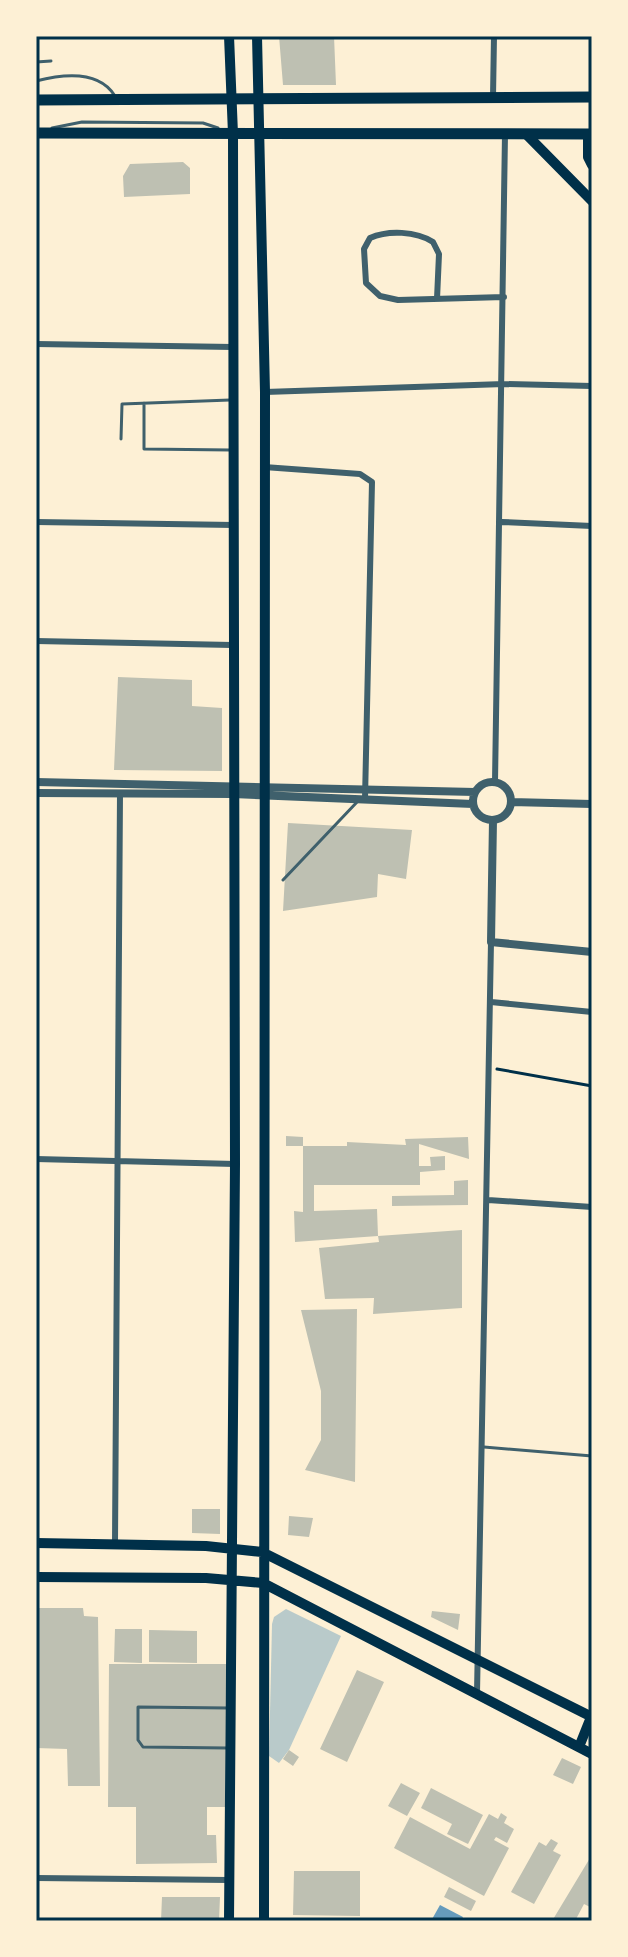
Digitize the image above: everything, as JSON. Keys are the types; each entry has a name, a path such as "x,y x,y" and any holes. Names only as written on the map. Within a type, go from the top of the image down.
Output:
{"highway":[{"path":"36,100 592,97"},
{"path":"36,132 590,134"}],"main road":[{"path":"229,36 233,134 235,1164 229,1921"},
{"path":"257,36 265,392 264,1921"},
{"path":"526,134 592,201"},
{"path":"590,134 588,157 592,165"},
{"path":"36,1543 232,1547 262,1552 592,1717 579,1747"},
{"path":"36,1577 263,1583 592,1754"}],"street":[{"path":"493,97 494,36"},
{"path":"495,782 502,522 505,134"},
{"path":"437,299 439,254 433,242 407,234 386,233 370,238 364,249 363,267 368,287 387,299 437,299 504,297"},
{"path":"36,344 233,347"},
{"path":"265,392 504,384 592,386"},
{"path":"264,467 360,474 372,482 364,795"},
{"path":"36,522 234,525"},
{"path":"502,522 592,526"},
{"path":"36,641 232,645"},
{"path":"36,782 364,795 473,804"},
{"path":"495,782 507,790 511,802 506,813 493,820 479,815 473,804 475,792 484,784 495,782"},
{"path":"36,793 233,789"},
{"path":"364,795 475,792"},
{"path":"115,1543 120,793"},
{"path":"511,802 592,804"},
{"path":"477,1693 493,820"},
{"path":"491,942 592,952"},
{"path":"491,1002 592,1012"},
{"path":"36,1159 235,1164"},
{"path":"488,1200 592,1207"},
{"path":"36,1878 229,1880"}],"lane":[{"path":"36,62 51,61"},
{"path":"36,81 90,77 105,83 117,99"},
{"path":"121,439 122,404 233,400"},
{"path":"144,403 144,449 234,451"},
{"path":"283,880 364,795"},
{"path":"482,1447 592,1456"},
{"path":"230,1748 143,1747 138,1740 138,1707 231,1708"}],"path":[{"path":"490,1067 592,1086"}],"shaded area":[{"path":"286,1609 341,1636 289,1750 279,1763 269,1756 272,1624 274,1617"}],"water":[{"path":"440,1905 463,1917 461,1921 431,1921"}],"building":[{"path":"279,36 334,36 336,85 283,85"},
{"path":"183,162 190,168 190,194 124,197 123,176 130,164"},
{"path":"118,677 192,680 192,706 222,708 222,771 114,770"},
{"path":"288,823 412,830 406,879 378,874 377,897 283,911"},
{"path":"286,1136 303,1137 303,1146 286,1146"},
{"path":"468,1137 469,1159 419,1144 419,1166 431,1166 430,1157 445,1156 445,1170 420,1172 420,1185 314,1185 314,1211 377,1209 378,1236 295,1242 294,1211 303,1212 303,1146 347,1146 347,1142 406,1145 405,1139"},
{"path":"468,1180 468,1205 392,1206 392,1196 454,1195 454,1181"},
{"path":"462,1230 462,1308 373,1314 374,1298 325,1299 319,1248 379,1242 378,1236"},
{"path":"357,1309 355,1482 305,1470 321,1440 321,1391 301,1310"},
{"path":"192,1509 220,1509 220,1534 192,1533"},
{"path":"289,1516 313,1518 309,1537 288,1535"},
{"path":"36,1608 83,1608 84,1616 98,1617 100,1786 68,1786 67,1749 36,1748"},
{"path":"432,1611 460,1614 458,1630 431,1617"},
{"path":"115,1629 142,1629 142,1663 114,1662"},
{"path":"149,1630 197,1631 197,1663 149,1662"},
{"path":"109,1664 226,1664 225,1807 207,1807 207,1835 216,1835 217,1863 136,1864 136,1807 108,1807"},
{"path":"357,1670 384,1682 347,1762 320,1749"},
{"path":"289,1750 299,1757 293,1766 283,1759"},
{"path":"562,1758 581,1767 573,1784 553,1775"},
{"path":"401,1783 420,1793 407,1816 388,1806"},
{"path":"431,1788 483,1815 468,1844 447,1834 452,1824 421,1808"},
{"path":"501,1813 507,1817 504,1823 514,1829 507,1843 496,1837 494,1840 509,1848 484,1896 394,1848 410,1817 470,1849 489,1814 498,1819"},
{"path":"551,1839 558,1843 553,1851 561,1855 534,1904 511,1892 539,1842 546,1846"},
{"path":"590,1858 592,1908 584,1904 575,1921 552,1921"},
{"path":"294,1871 360,1871 360,1916 293,1915"},
{"path":"449,1887 476,1901 471,1911 444,1897"},
{"path":"162,1897 220,1897 219,1921 161,1921"}]}
